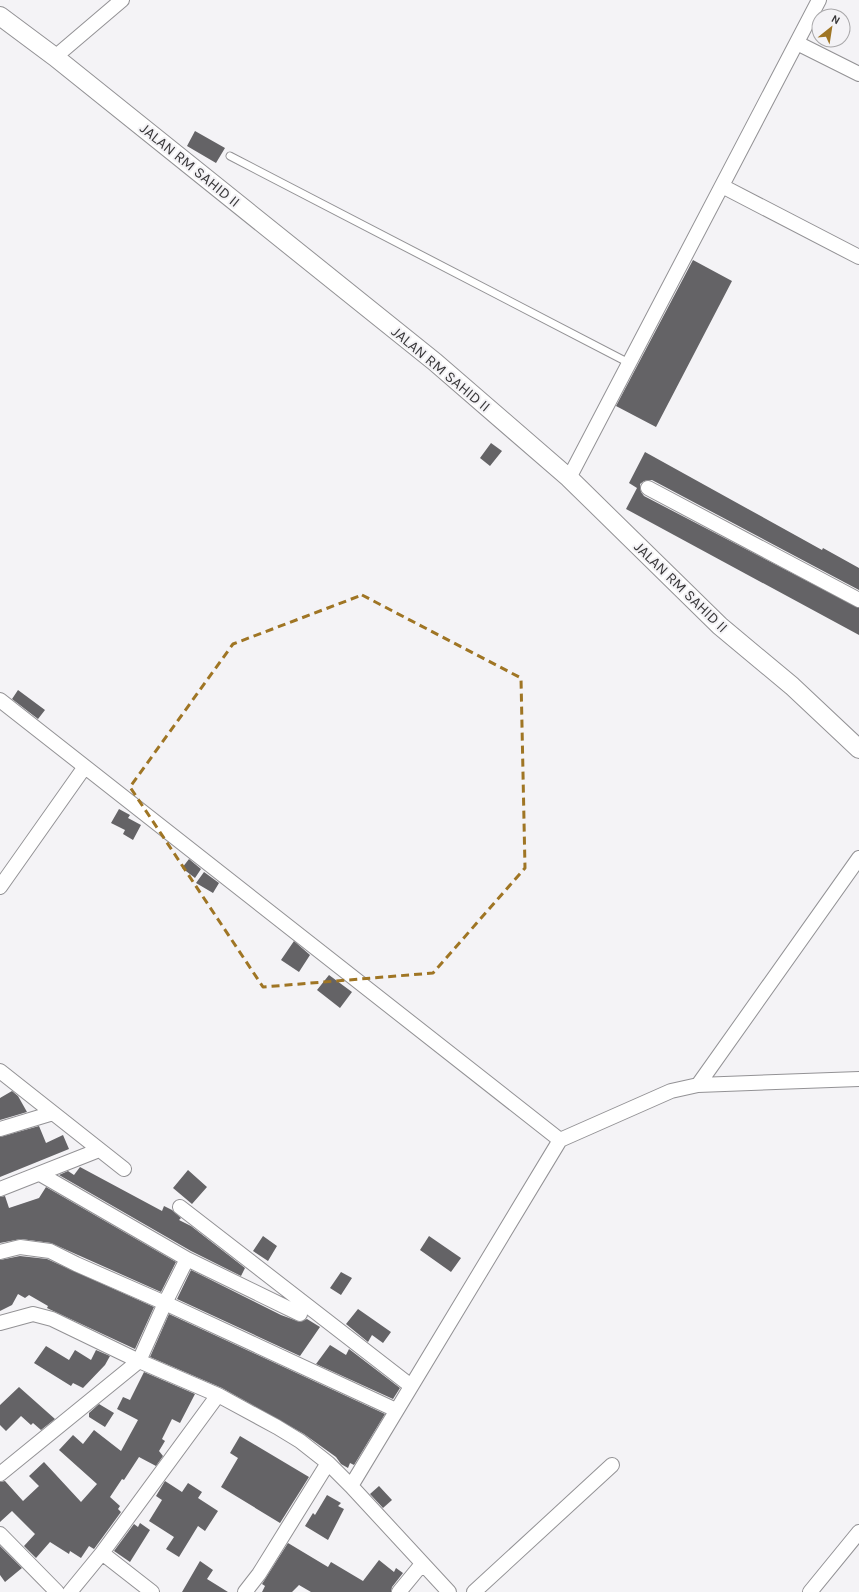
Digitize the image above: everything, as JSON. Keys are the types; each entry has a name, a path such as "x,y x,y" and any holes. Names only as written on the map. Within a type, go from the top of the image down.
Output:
{"street":[{"path":"55,57 122,0"},
{"path":"570,478 819,0"},
{"name":"JALAN RM SAHID II","path":"0,16 55,57 435,362 570,478 720,626 792,686 859,749"},
{"path":"797,42 859,74"},
{"path":"722,186 859,257"},
{"path":"648,488 859,600"},
{"path":"0,700 84,768 560,1140"},
{"path":"0,886 84,768"},
{"path":"698,1085 859,858"},
{"path":"0,1071 124,1170"},
{"path":"351,1486 560,1140 671,1091 698,1085 859,1079"},
{"path":"0,1129 53,1113"},
{"path":"0,1189 99,1150"},
{"path":"40,1174 187,1259 300,1314"},
{"path":"180,1207 411,1386"},
{"path":"0,1252 20,1247 50,1251 396,1410"},
{"path":"0,1474 139,1362 165,1303 187,1259"},
{"path":"0,1323 33,1314 42,1316 139,1362 218,1395 300,1441 328,1463 351,1486 449,1592"},
{"path":"70,1592 102,1553 218,1395"},
{"path":"245,1592 259,1574 328,1463"},
{"path":"474,1592 612,1465"},
{"path":"810,1592 859,1532"},
{"path":"0,1534 56,1592"},
{"path":"102,1553 152,1592"},
{"path":"400,1592 422,1564"}],"lane":[{"path":"230,156 629,363"}],"highlighted area":[{"path":"362,595 521,678 525,868 433,973 263,987 130,787 233,644"}],"building":[{"path":"195,131 225,148 216,163 187,146"},
{"path":"693,260 732,281 656,427 616,406"},
{"path":"491,443 502,451 490,466 480,458"},
{"path":"645,452 822,550 823,548 859,568 859,590 652,480 644,481 640,484 641,492 644,496 859,608 859,635 626,509 637,488 629,483"},
{"path":"18,690 45,710 38,719 12,699"},
{"path":"119,809 130,815 128,818 141,825 133,840 123,834 125,830 111,823"},
{"path":"189,859 201,869 195,878 182,868"},
{"path":"204,872 219,883 213,893 196,883"},
{"path":"294,941 310,955 299,972 281,960"},
{"path":"329,975 352,992 340,1008 317,990"},
{"path":"12,1091 18,1096 27,1112 0,1120 0,1098"},
{"path":"39,1126 46,1143 63,1135 69,1149 0,1177 0,1137"},
{"path":"80,1167 162,1211 164,1206 172,1210 181,1218 179,1220 191,1226 245,1268 241,1276 191,1251 59,1175 68,1171 74,1175"},
{"path":"188,1170 207,1187 192,1204 173,1188"},
{"path":"46,1187 176,1262 161,1292 51,1243 21,1239 0,1243 0,1197 5,1196 9,1208 39,1198"},
{"path":"263,1236 277,1246 268,1261 253,1251"},
{"path":"429,1236 461,1258 451,1272 420,1250"},
{"path":"20,1256 47,1259 154,1307 135,1349 47,1308 48,1306 29,1295 25,1298 18,1294 12,1305 0,1311 0,1260"},
{"path":"191,1270 281,1315 300,1322 307,1319 320,1327 300,1356 177,1299"},
{"path":"341,1272 352,1278 341,1295 330,1288"},
{"path":"358,1309 391,1332 383,1343 372,1335 368,1342 346,1324"},
{"path":"169,1314 385,1414 354,1465 350,1463 348,1468 341,1464 336,1457 304,1434 222,1388 150,1357"},
{"path":"330,1345 346,1355 349,1349 400,1388 393,1399 316,1364"},
{"path":"46,1346 69,1360 75,1350 91,1360 96,1350 110,1356 105,1365 83,1388 73,1383 71,1386 34,1363"},
{"path":"144,1372 195,1394 180,1423 172,1419 162,1439 165,1441 159,1451 163,1456 156,1466 139,1457 124,1480 122,1479 110,1497 120,1506 118,1509 121,1512 94,1549 89,1546 81,1558 70,1551 69,1554 50,1542 36,1558 24,1546 35,1534 12,1511 0,1522 0,1482 5,1481 23,1501 39,1486 29,1476 44,1462 81,1502 97,1484 59,1450 73,1435 83,1444 94,1430 121,1451 138,1420 117,1409 123,1397 130,1400"},
{"path":"19,1387 55,1419 41,1430 33,1423 31,1425 21,1416 6,1431 0,1425 0,1405"},
{"path":"99,1404 114,1413 105,1427 89,1417 89,1413"},
{"path":"240,1436 309,1477 280,1523 221,1487 238,1458 230,1453"},
{"path":"165,1481 182,1492 188,1483 202,1492 198,1498 218,1511 205,1531 198,1526 179,1557 166,1549 174,1537 149,1521 162,1500 156,1496"},
{"path":"379,1486 392,1500 383,1508 370,1494"},
{"path":"327,1495 341,1503 338,1506 344,1509 328,1540 305,1526 313,1513 315,1515"},
{"path":"140,1523 150,1530 130,1562 114,1551 134,1524 138,1527"},
{"path":"288,1543 328,1567 331,1562 363,1581 379,1560 394,1572 396,1568 403,1573 392,1587 391,1592 311,1592 299,1585 292,1592 262,1592 265,1586 262,1584"},
{"path":"0,1546 22,1568 5,1582 0,1575"},
{"path":"200,1561 213,1570 207,1579 228,1592 182,1592"}]}
